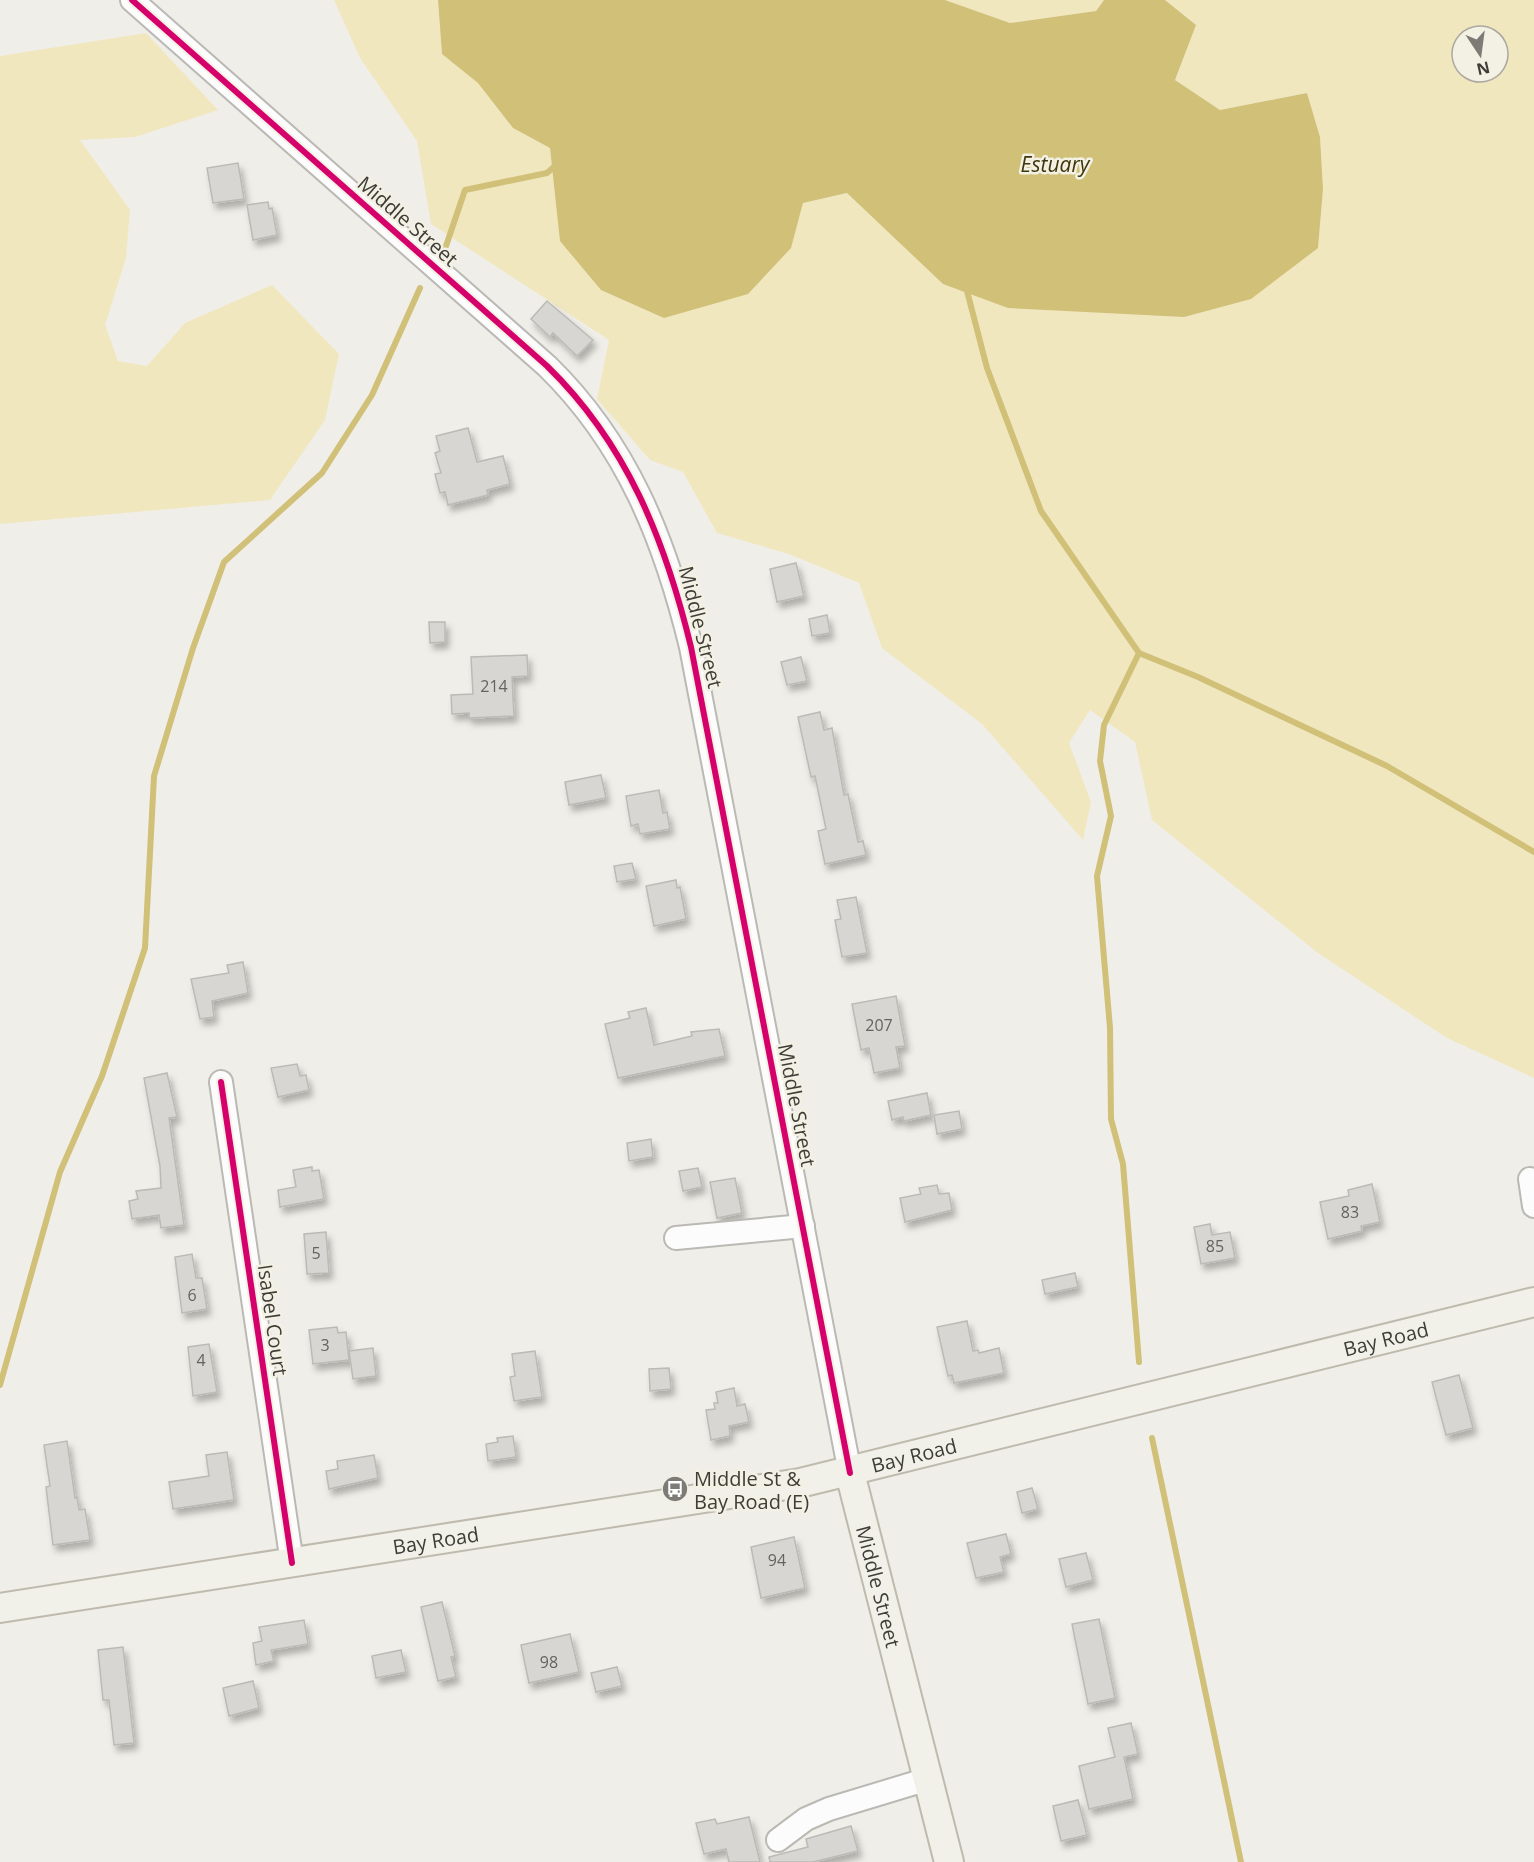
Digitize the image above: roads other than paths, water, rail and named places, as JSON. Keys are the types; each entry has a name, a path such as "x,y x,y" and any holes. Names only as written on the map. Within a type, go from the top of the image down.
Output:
{"main road":[{"name":"Bay Road","path":"0,1608 800,1484 1534,1302"},
{"name":"Middle Street","path":"850,1473 949,1862"}],"street":[{"name":"Middle Street","path":"132,0 548,366 583,403 619,455 663,550 691,646 850,1473"},
{"name":"Isabel Court","path":"221,1082 292,1563"},
{"path":"1530,1179 1534,1206"},
{"path":"676,1238 803,1226"},
{"path":"778,1840 806,1819 829,1809 928,1779"}],"water":[{"name":"Estuary","path":"438,0 945,0 1010,23 1096,11 1104,0 1165,0 1196,25 1175,80 1220,110 1307,93 1320,137 1323,189 1318,248 1251,299 1184,317 1008,308 943,284 847,193 803,203 791,248 748,294 664,318 601,290 560,241 550,148 513,128 478,83 442,54"}],"waterway":[{"path":"446,246 465,190 547,173 556,165"},
{"path":"966,287 987,368 1041,511 1139,653 1198,677 1387,766 1534,852"},
{"path":"0,1385 60,1172 102,1076 145,948 154,776 193,648 224,562 322,473 372,395 420,288"},
{"path":"1139,653 1104,725 1100,761 1111,816 1097,876 1110,1028 1111,1119 1123,1164 1139,1362"},
{"path":"1152,1438 1241,1862"}],"place":[{"name":"Middle St & Bay Road (E)","path":"675,1489"}]}
